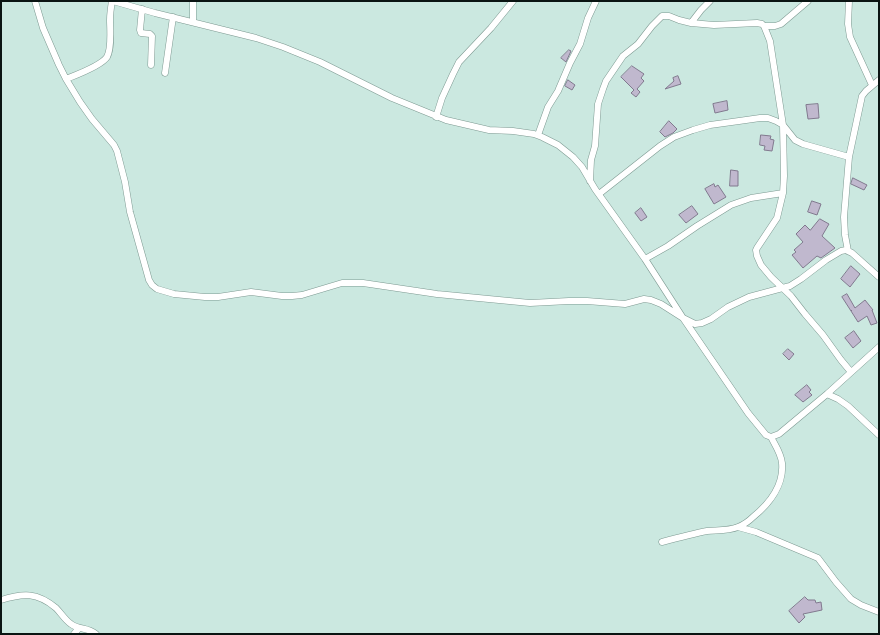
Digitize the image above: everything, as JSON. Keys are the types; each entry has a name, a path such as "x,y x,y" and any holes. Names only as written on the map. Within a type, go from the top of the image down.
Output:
{"street":[{"path":"36,1 39,18 48,43 66,79 92,120 114,145 117,151 125,182 130,212 149,280 157,289 174,294 205,297 218,297 251,292 292,296 302,295 342,283 363,283 437,294 530,303 581,301 625,304 644,299 661,304 695,324 702,323 728,307 749,297 790,286 838,252 844,250 852,253 879,277"},
{"path":"66,79 96,65 103,61 107,56 109,49 112,1 142,10 252,36 283,47 320,62 436,117 489,130 513,131 538,135 558,145 573,157 582,167 748,413 766,435 771,437 781,457 782,474 773,497 766,506 749,521 738,527 692,534 662,542"},
{"path":"193,1 193,22"},
{"path":"436,117 442,98 459,62 491,28 513,1"},
{"path":"538,135 548,107 558,91 580,44 588,18 596,1"},
{"path":"691,23 710,1"},
{"path":"590,181 595,146 598,104 606,81 623,56 638,44 659,18 662,16 670,16 678,20 691,23 714,25 757,23 764,26 775,26 781,24 808,1"},
{"path":"849,1 848,24 850,37 872,85"},
{"path":"142,10 140,30 141,32 152,36 151,65"},
{"path":"165,73 173,17"},
{"path":"764,26 770,41 783,125 784,168 783,192 777,218 756,252 758,261 771,277 784,288 851,372"},
{"path":"848,251 844,217 848,157 862,96 864,92 879,80"},
{"path":"599,194 660,146 693,130 717,124 768,118 783,125 795,140 803,144 848,157"},
{"path":"645,259 668,246 731,205 751,198 783,192"},
{"path":"771,437 781,433 879,347"},
{"path":"827,394 848,406 879,435"},
{"path":"738,527 756,532 818,558 851,599 861,605 879,612"},
{"path":"1,600 27,594 41,598 56,609 74,627 87,629 96,634"},
{"path":"74,634 79,628"}],"building":[{"path":"569,50 571,51 566,62 561,58"},
{"path":"632,66 644,74 641,78 644,81 637,89 640,92 636,97 631,93 634,90 621,77"},
{"path":"678,76 681,84 665,89 674,81 673,78"},
{"path":"568,80 575,85 572,90 565,86"},
{"path":"727,101 728,110 715,113 713,104"},
{"path":"818,104 819,118 808,119 806,105"},
{"path":"669,121 677,129 665,137 660,132"},
{"path":"761,135 771,136 770,139 774,140 772,151 764,150 765,146 760,145"},
{"path":"731,170 738,171 738,186 730,186"},
{"path":"853,178 867,185 864,190 851,184"},
{"path":"714,184 715,187 718,185 726,197 714,204 705,189"},
{"path":"812,201 821,204 817,215 808,212"},
{"path":"692,206 698,214 686,223 679,215"},
{"path":"641,208 647,217 641,221 635,213"},
{"path":"820,219 829,224 822,236 835,248 821,258 817,256 803,268 792,255 796,252 794,250 803,242 796,234 805,225 810,230"},
{"path":"851,266 860,274 850,287 841,279"},
{"path":"847,294 855,308 865,300 873,310 877,323 871,325 867,316 858,322 842,297"},
{"path":"854,331 861,341 853,348 845,338"},
{"path":"788,349 794,354 789,360 783,354"},
{"path":"807,385 811,390 809,392 812,395 803,402 795,395"},
{"path":"805,597 808,600 815,600 816,603 821,602 822,610 803,614 805,617 799,623 789,611"}]}
